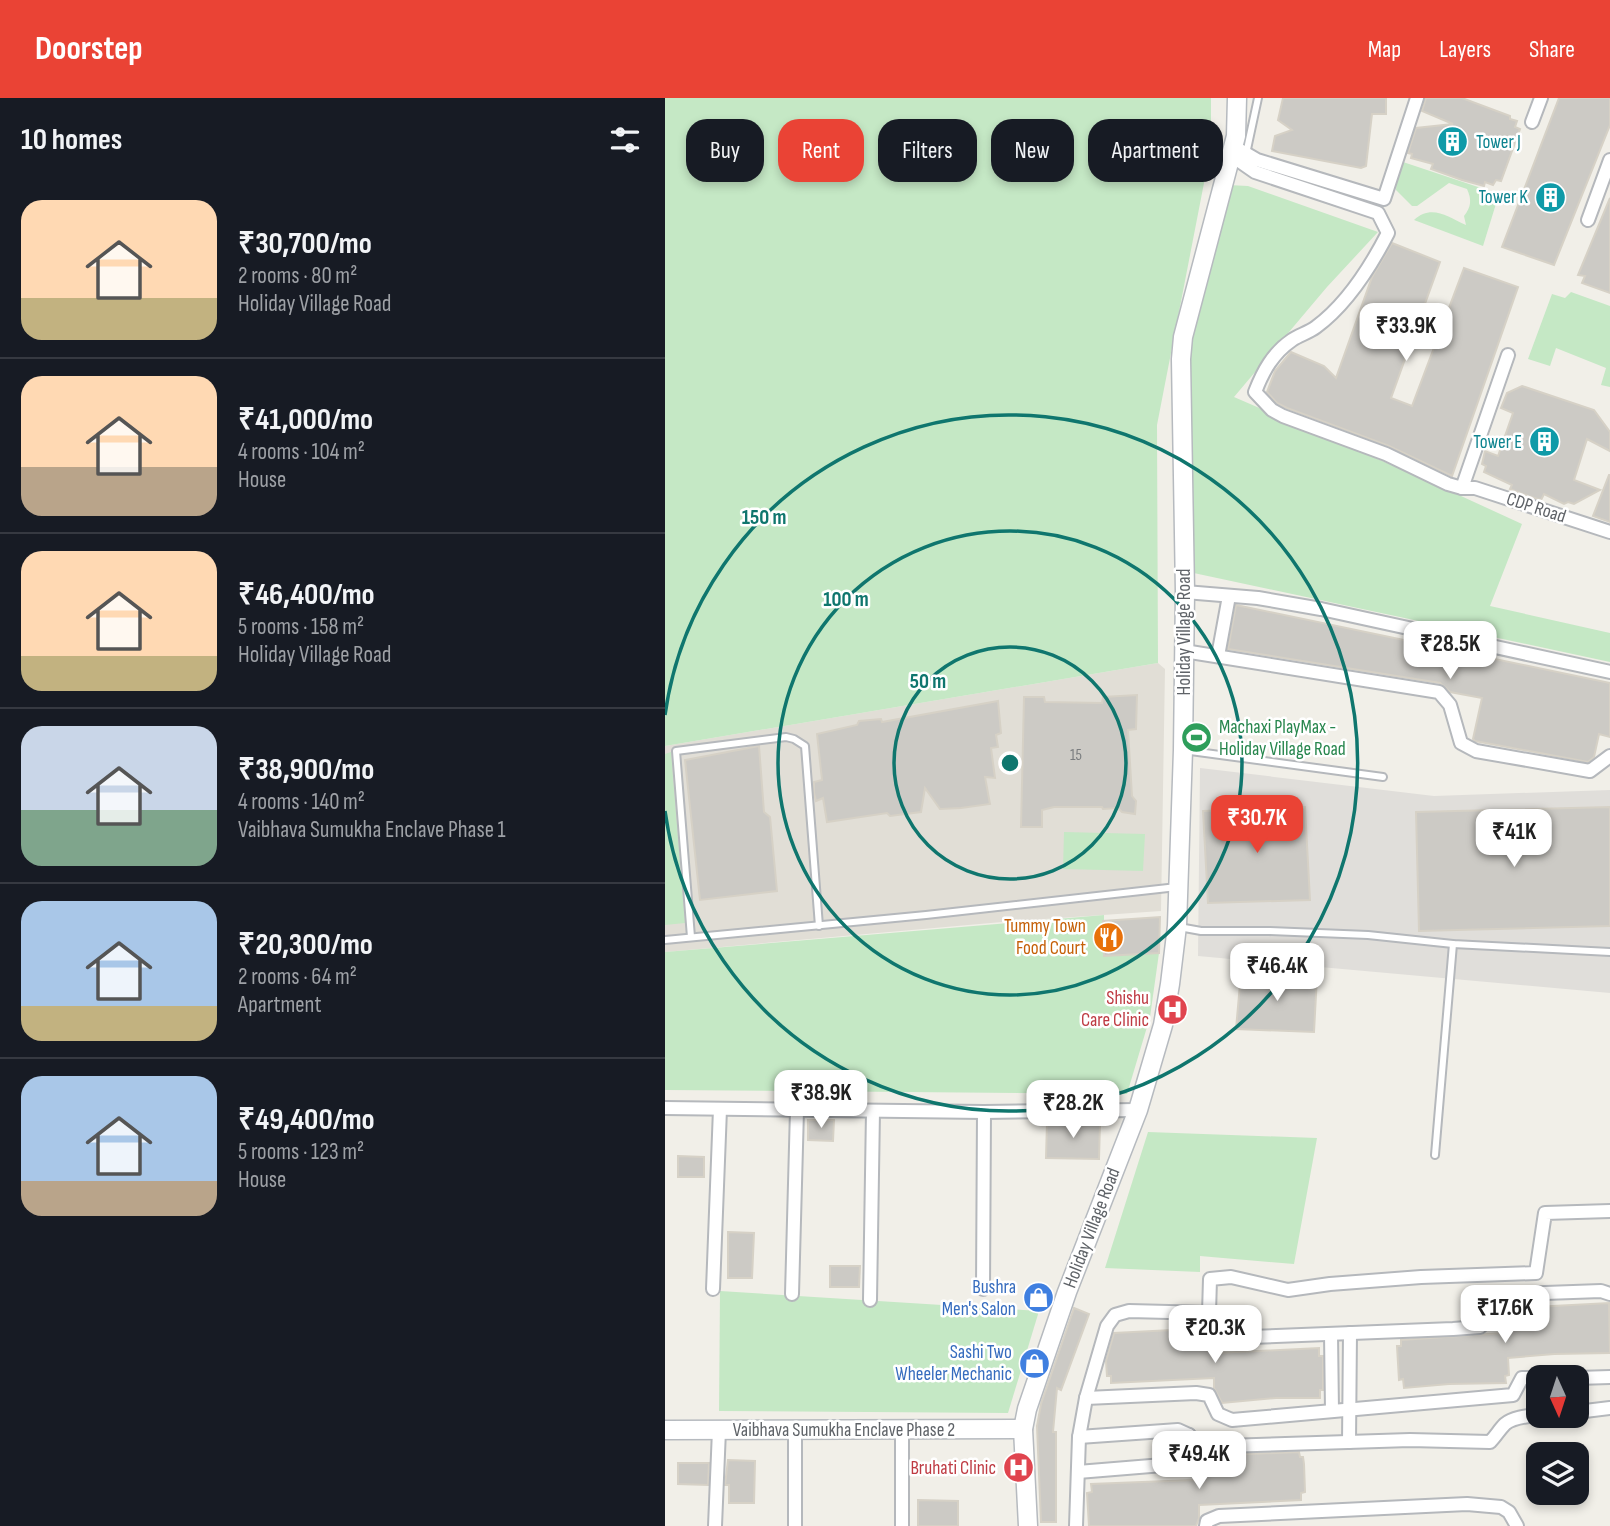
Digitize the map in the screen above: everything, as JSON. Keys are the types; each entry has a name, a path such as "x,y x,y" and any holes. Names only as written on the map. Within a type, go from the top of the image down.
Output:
{"street":[{"name":"Holiday Village Road","path":"1028,1526 1023,1430 1037,1375 1138,1110 1163,1025 1177,926 1183,750 1185,592 1181,359 1183,337 1237,152 1237,98"},
{"path":"1237,152 1384,199 1417,98"},
{"path":"1532,122 1541,98"},
{"name":"CDP Road","path":"1237,152 1255,172 1378,214 1388,233 1372,263 1345,298 1316,327 1294,339 1273,357 1255,392 1272,410 1386,454 1448,484 1475,488 1610,532"},
{"path":"1588,220 1610,160"},
{"path":"1462,488 1508,355"},
{"path":"1185,592 1321,609 1610,672"},
{"path":"1218,656 1229,596"},
{"path":"1184,651 1439,692 1450,705 1461,743 1476,751 1590,771 1610,756"},
{"path":"665,1108 984,1112 1138,1110"},
{"path":"713,1289 720,1109"},
{"path":"792,1294 797,1110"},
{"path":"870,1300 873,1111"},
{"path":"983,1289 984,1112"},
{"path":"1209,1313 1210,1279 1231,1277 1288,1290 1421,1277 1536,1273 1545,1213 1610,1211"},
{"path":"1076,1526 1079,1437 1086,1398 1107,1326 1115,1315 1129,1311 1209,1313 1232,1320 1250,1337 1331,1334 1481,1327 1494,1310 1518,1294 1601,1291 1610,1294"},
{"path":"1349,1442 1350,1333"},
{"path":"1331,1334 1332,1411"},
{"path":"1589,1377 1610,1377"},
{"path":"1086,1398 1196,1393 1209,1395 1218,1414 1232,1420 1513,1395 1522,1378 1526,1378"},
{"path":"1589,1411 1610,1408"},
{"path":"1079,1437 1178,1430 1189,1435 1194,1447 1490,1441 1507,1422 1526,1417"},
{"name":"Vaibhava Sumukha Enclave Phase 2","path":"665,1430 1023,1430"},
{"path":"715,1526 719,1430"},
{"path":"795,1430 795,1526"},
{"path":"902,1430 902,1526"},
{"path":"1078,1472 1163,1465 1176,1460 1179,1445 1189,1435"},
{"path":"1206,1526 1207,1521 1219,1516 1467,1504 1501,1507 1509,1511 1517,1526"}],"lane":[{"path":"1237,152 1258,98"},
{"path":"691,937 676,751 786,737 805,746 819,926"},
{"path":"1183,750 1383,777"},
{"path":"665,940 1179,887"},
{"path":"1177,926 1201,931 1368,935 1453,944 1610,952"},
{"path":"1435,1155 1453,944"}],"shaded area":[{"path":"1158,663 1165,669 1161,911 1002,922 665,952 665,746"},
{"path":"1200,768 1434,796 1610,790 1610,993 1198,956"}],"green space":[{"path":"665,98 1211,98 1211,119 1088,119 1088,182 1204,182 1157,425 1158,663 665,746"},
{"path":"1403,162 1499,194 1483,246 1414,220 1420,215 1433,212 1466,225 1464,216 1470,197 1467,189 1449,183 1417,206 1412,206 1396,190 1397,173"},
{"path":"1228,185 1248,186 1378,232 1327,287 1234,397 1522,524 1490,606 1610,633 1610,662 1189,572 1179,386"},
{"path":"1571,292 1610,306 1610,387 1601,385 1606,368 1556,348 1550,366 1528,359 1552,294 1565,298"},
{"path":"671,752 685,923 665,925 665,754"},
{"path":"1064,832 1145,834 1143,871 1063,869"},
{"path":"1104,915 1104,956 1159,953 1150,1017 1127,1094 665,1090 665,952"},
{"path":"1148,1132 1317,1138 1294,1264 1200,1256 1200,1272 1105,1268"},
{"path":"720,1291 1039,1311 1008,1413 719,1411"}],"building":[{"path":"1283,98 1386,98 1386,114 1372,114 1366,166 1361,168 1272,151 1275,136 1292,130 1278,120"},
{"name":"Tower J","path":"1426,98 1462,98 1517,121 1515,127 1520,129 1501,181 1496,180 1493,185 1485,182 1484,186 1431,169 1433,164 1411,158 1412,154 1408,153 1416,128 1453,124 1422,111"},
{"name":"Tower K","path":"1559,98 1610,98 1610,125 1554,265 1502,247"},
{"path":"1610,198 1610,293 1582,283 1585,276 1578,275"},
{"path":"1392,243 1440,262 1391,398 1412,406 1464,268 1518,287 1452,476 1389,446 1287,408 1277,403 1267,392 1275,371 1291,352 1324,366 1336,378 1372,277"},
{"name":"Tower E","path":"1522,386 1594,410 1610,432 1610,451 1587,439 1574,480 1600,490 1574,504 1564,504 1544,494 1541,500 1510,489 1512,485 1484,472 1486,466 1482,464 1485,451 1498,456 1513,413 1501,408 1507,393"},
{"path":"1610,475 1610,522 1593,516"},
{"path":"1236,605 1610,683 1610,737 1599,734 1594,757 1588,762 1475,741 1473,739 1482,698 1450,692 1440,683 1228,649"},
{"path":"1137,695 1136,729 1128,730 1135,814 1122,812 1118,808 1054,807 1042,810 1042,827 1021,827 1024,697 1044,697 1045,702 1102,703 1103,697"},
{"path":"998,701 1001,733 996,735 998,747 991,748 995,778 985,777 990,804 940,809 925,788 921,812 890,816 887,813 827,822 823,798 816,801 814,793 814,782 822,780 817,734 857,725 859,721 881,719 882,722"},
{"path":"759,746 764,812 770,817 777,891 700,900 685,760"},
{"path":"1305,807 1310,900 1208,903 1203,811"},
{"path":"1610,807 1610,926 1419,931 1416,812"},
{"name":"Tummy Town Food Court","path":"1160,917 1159,953 1104,956 1103,921"},
{"path":"1241,973 1262,977 1317,976 1314,1032 1236,1029"},
{"path":"808,1120 834,1120 833,1141 808,1140"},
{"path":"1047,1122 1100,1123 1099,1159 1046,1158"},
{"path":"678,1156 704,1157 704,1177 678,1177"},
{"path":"728,1232 754,1233 752,1278 728,1278"},
{"path":"830,1266 860,1266 859,1287 830,1287"},
{"path":"1609,1303 1610,1353 1508,1358 1509,1375 1505,1376 1506,1383 1404,1388 1403,1379 1399,1380 1397,1346 1401,1346 1401,1340 1503,1333 1503,1315 1513,1308"},
{"path":"1074,1308 1089,1314 1061,1390 1057,1388 1053,1432 1056,1432 1056,1522 1041,1522 1037,1426 1041,1404"},
{"path":"1211,1328 1211,1333 1215,1333 1217,1353 1319,1348 1319,1356 1323,1356 1323,1390 1320,1390 1320,1398 1276,1398 1222,1403 1214,1388 1214,1378 1111,1383 1111,1376 1107,1376 1106,1361 1114,1333"},
{"path":"1299,1452 1304,1464 1305,1492 1301,1493 1301,1500 1199,1505 1196,1526 1089,1526 1087,1493 1092,1492 1091,1484 1194,1480 1193,1460 1197,1460 1197,1456"},
{"path":"728,1460 755,1461 754,1503 729,1503 729,1485 725,1485"},
{"path":"678,1463 709,1463 708,1485 678,1484"},
{"path":"918,1500 958,1501 958,1526 918,1526"}],"place":[{"name":"Tower J","path":"1453,142"},
{"name":"Tower K","path":"1551,197"},
{"name":"Tower E","path":"1545,442"},
{"name":"Machaxi PlayMax - Holiday Village Road","path":"1196,738"},
{"name":"Tummy Town Food Court","path":"1109,937"},
{"name":"Shishu Care Clinic","path":"1172,1009"},
{"name":"Bushra Men's Salon","path":"1039,1298"},
{"name":"Sashi Two Wheeler Mechanic","path":"1035,1363"},
{"name":"Bruhati Clinic","path":"1019,1468"}]}
